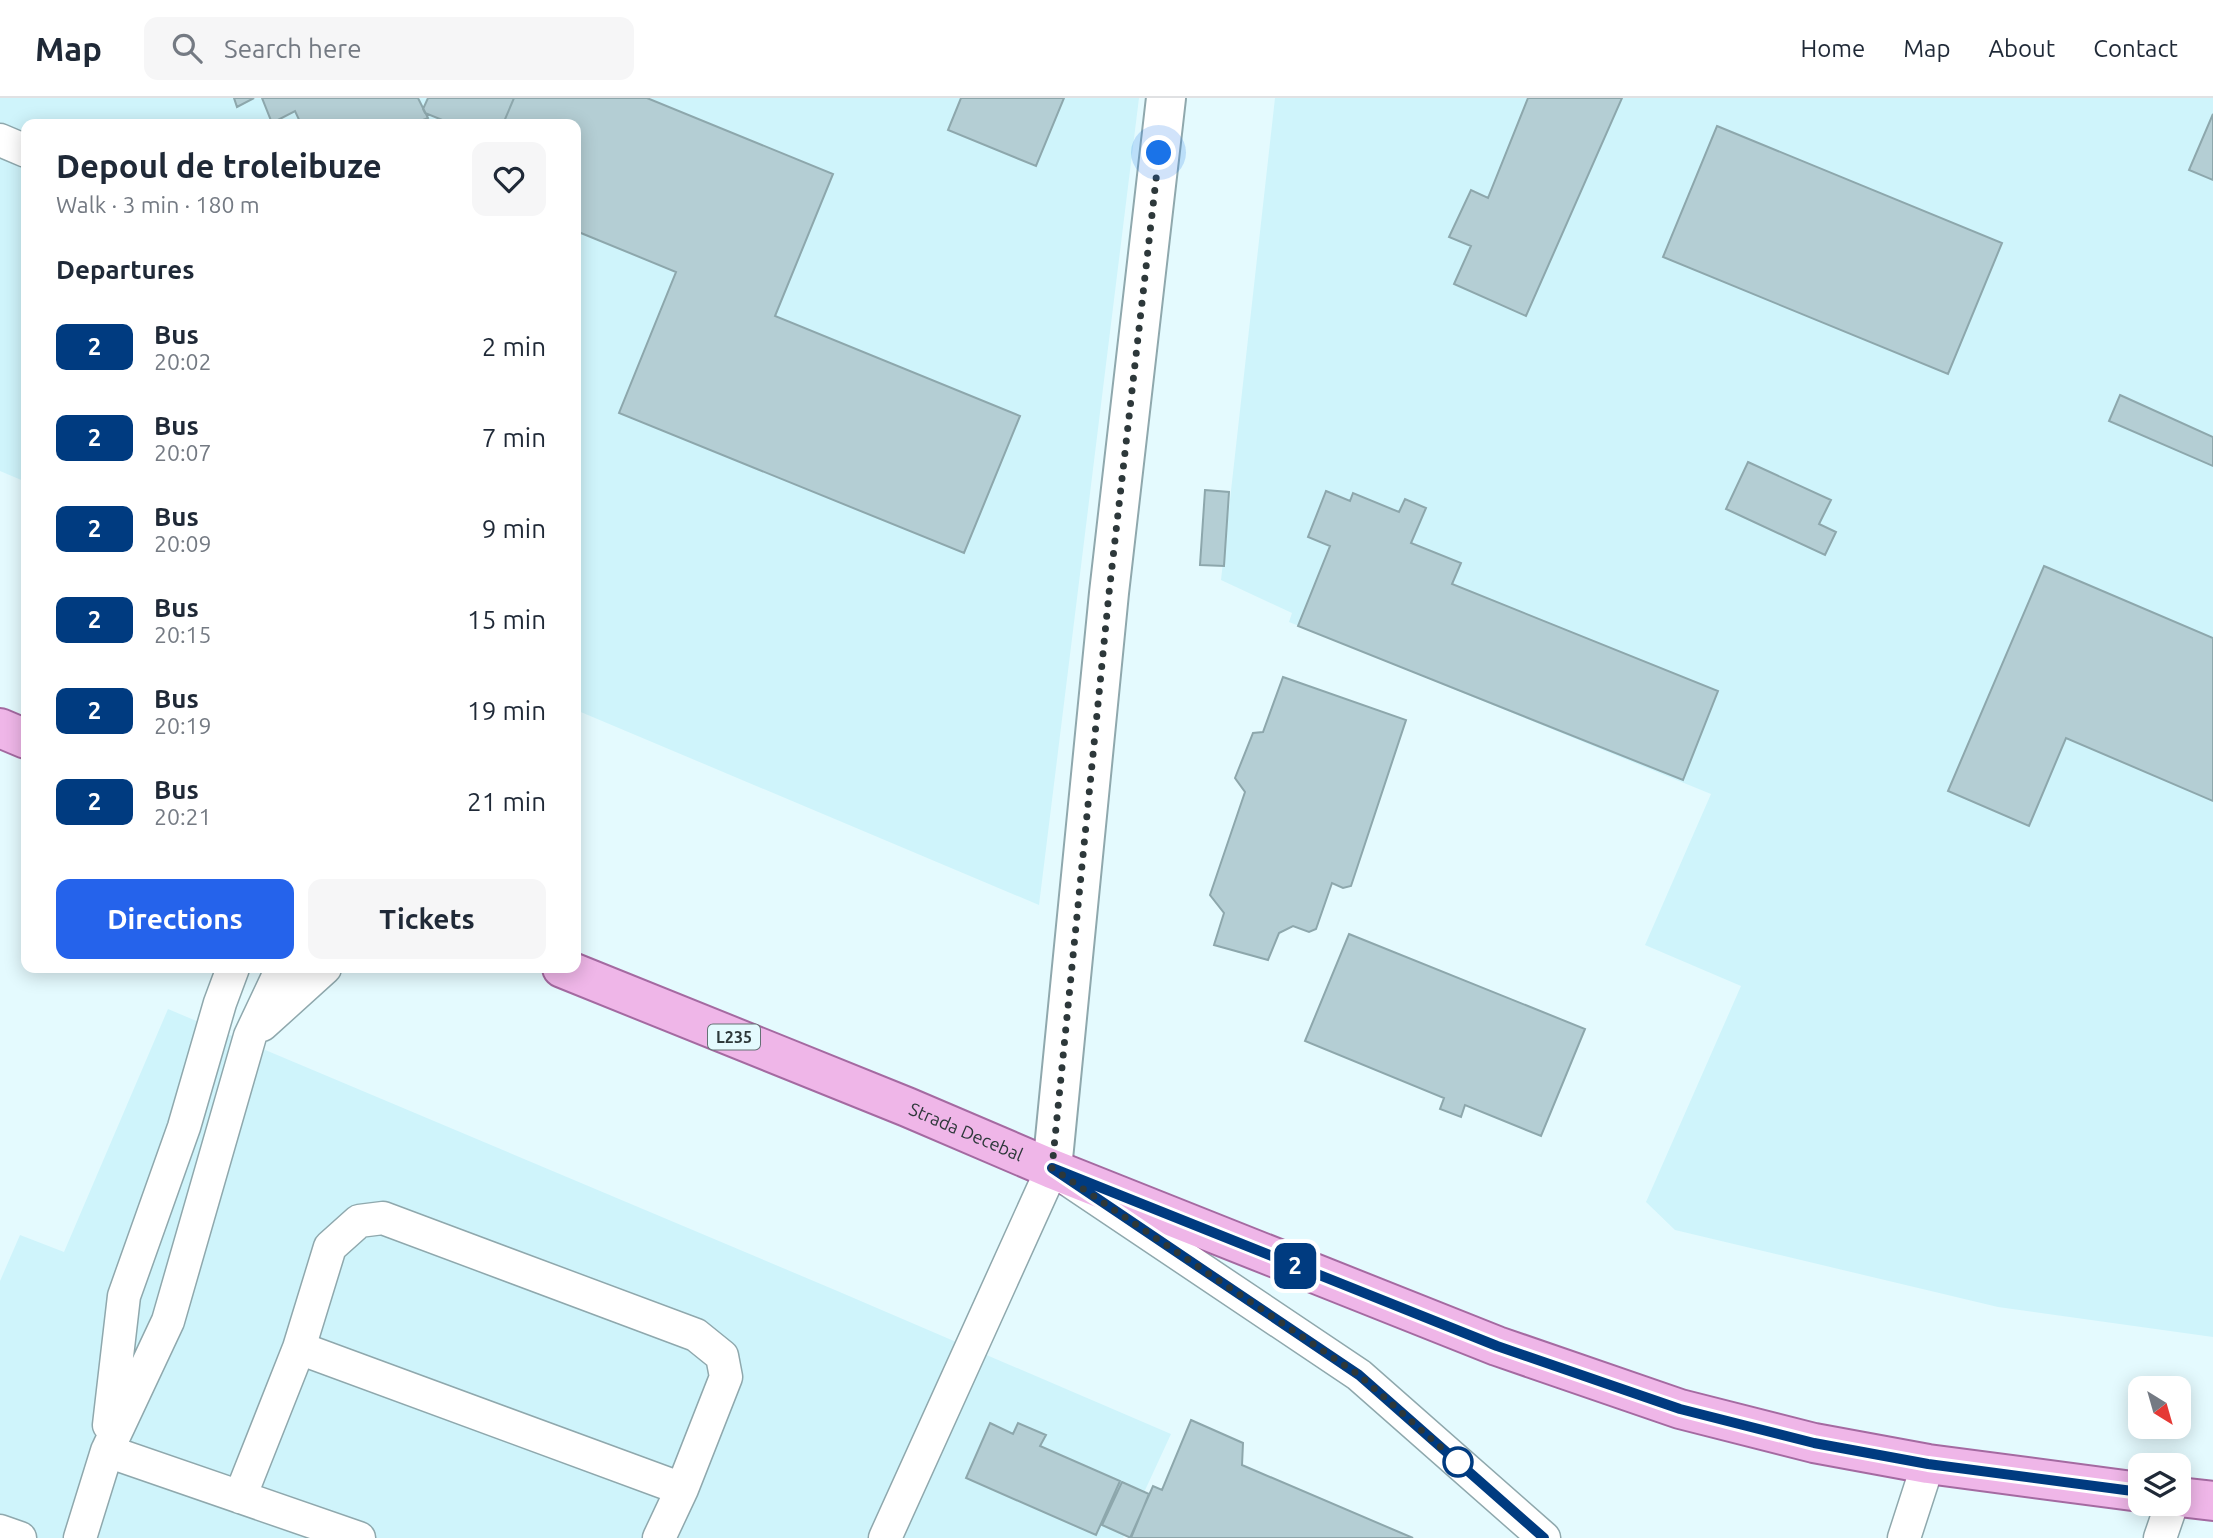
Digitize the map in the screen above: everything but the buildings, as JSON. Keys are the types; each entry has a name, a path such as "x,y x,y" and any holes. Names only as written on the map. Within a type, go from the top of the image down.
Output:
{"main road":[{"path":"0,727 21,737"},
{"name":"Strada Decebal","path":"574,973 1497,1346 1680,1409 1814,1443 1928,1464 2128,1490"},
{"path":"2191,1499 2213,1502"}],"street":[{"path":"1052,1168 1109,593 1166,98"}],"lane":[{"path":"0,140 21,149"},
{"path":"219,973 220,1003"},
{"path":"107,1451 124,1296 184,1127 231,973"},
{"path":"80,1538 107,1451 168,1321 250,1035 280,973"},
{"path":"250,1035 319,973"},
{"path":"886,1538 1052,1168 1359,1375 1544,1538"},
{"path":"240,1497 299,1349 330,1247 359,1221 383,1218 696,1335 722,1356 726,1377 682,1489 659,1538"},
{"path":"299,1349 682,1489"},
{"path":"107,1451 359,1538"},
{"path":"1904,1538 1928,1464"},
{"path":"2160,1538 2168,1516"},
{"path":"0,1531 20,1538"}],"shaded area":[{"path":"0,98 1139,98 1039,905 581,712 581,119 21,119 21,480 0,471"},
{"path":"1275,98 2213,98 2213,1337 1998,1307 1675,1230 1646,1202 1741,986 1645,945 1711,794 1289,622 1292,613 1221,580"},
{"path":"168,1009 1171,1434 1123,1538 0,1538 0,1281 20,1235 64,1252"}],"bus line":[{"name":"2","path":"1544,1538 1359,1375 1052,1168 1497,1346 1680,1409 1814,1443 1928,1464 2128,1490"}],"route":[{"path":"1159,153 1109,593 1052,1168 1359,1375 1462,1466 1458,1462"}]}
